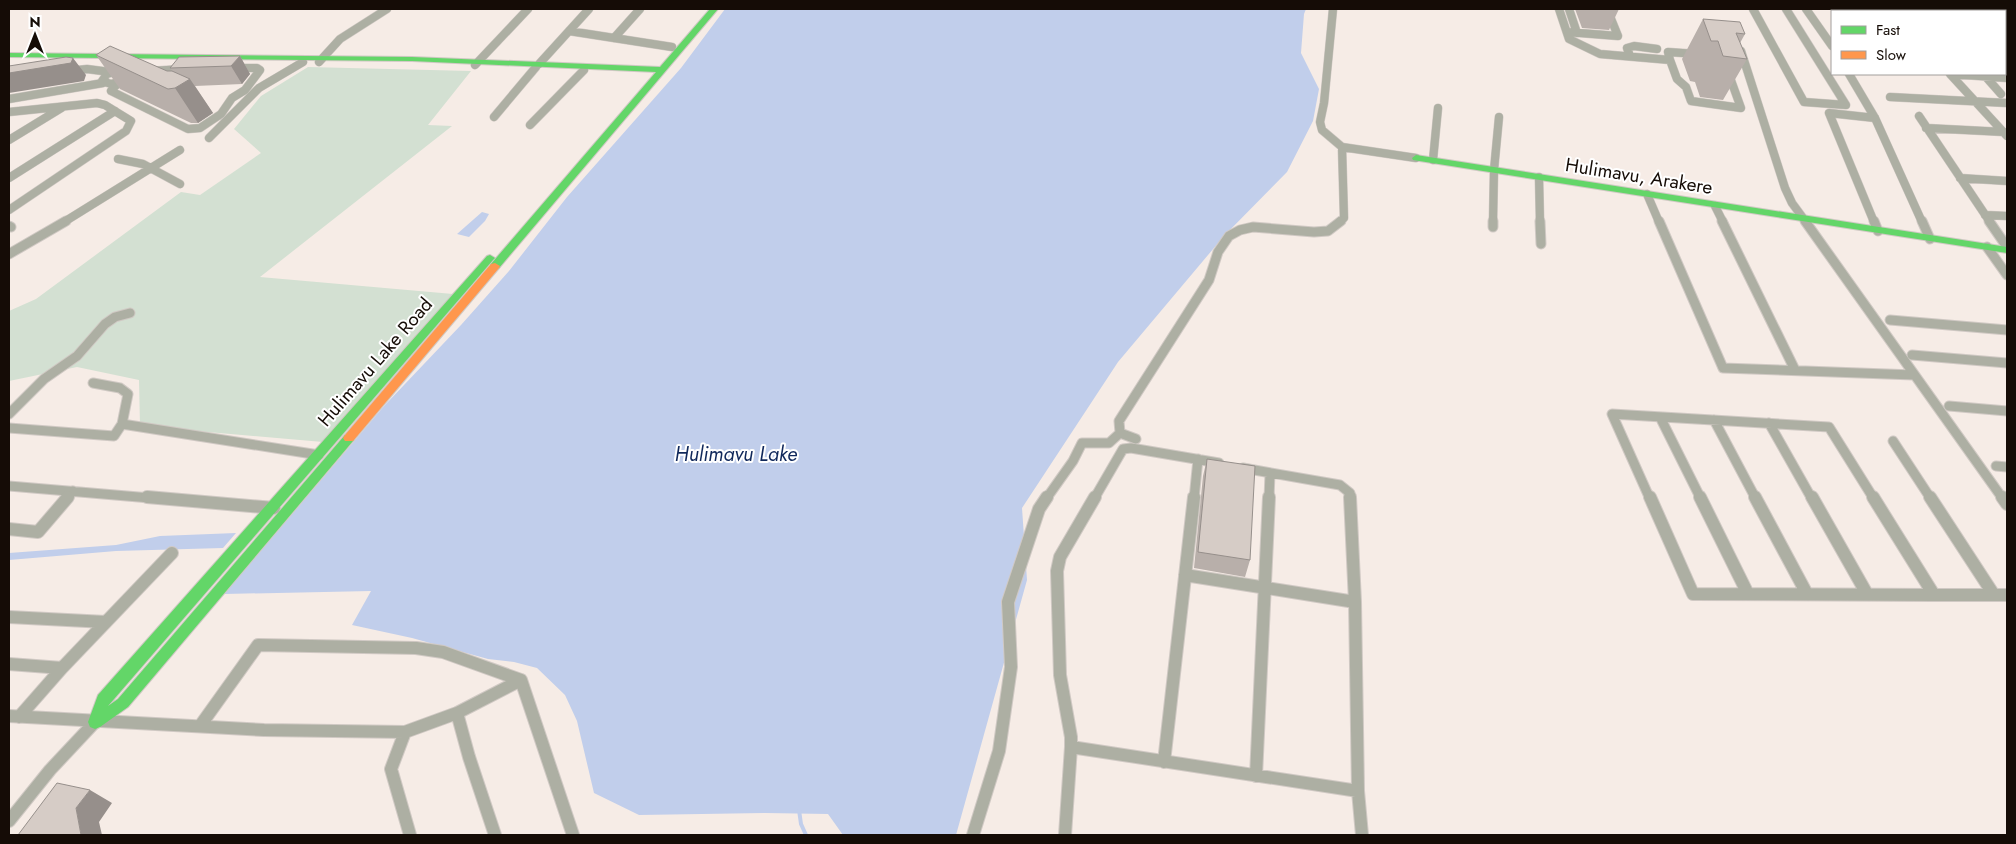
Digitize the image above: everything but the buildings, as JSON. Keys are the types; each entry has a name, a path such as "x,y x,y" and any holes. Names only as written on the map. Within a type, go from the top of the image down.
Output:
{"main road":[{"name":"Hulimavu Lake Road","path":"95,722 124,703 656,72 672,47 704,9"},
{"name":"Hulimavu Lake Road","path":"95,722 103,699 656,72 714,9"},
{"path":"9,55 135,67 321,60"},
{"path":"9,60 114,68 321,60 477,63 656,72"},
{"path":"538,66 584,70 656,72"},
{"name":"Hulimavu, Arakere","path":"1416,158 1803,220 2007,249"}],"street":[{"path":"321,60 340,39 387,9"},
{"path":"477,63 528,9"},
{"path":"494,118 589,9"},
{"path":"614,38 640,9"},
{"path":"1120,432 1119,421 1209,280 1218,252 1229,236 1240,230 1253,228 1314,232 1328,231 1344,218 1342,147 1328,137 1320,122 1324,103 1332,9"},
{"path":"1559,9 1569,39 1600,54 1670,60"},
{"path":"1569,9 1577,33"},
{"path":"1591,38 1614,41 1619,39 1607,9"},
{"path":"1753,9 1804,102 1846,105 1786,9"},
{"path":"1806,9 1831,45"},
{"path":"569,31 672,47"},
{"path":"1567,32 1618,36"},
{"path":"1630,56 1627,48 1631,46 1657,49"},
{"path":"1740,51 1786,188 1803,220 2007,504"},
{"path":"1704,55 1668,52 1677,79 1686,87 1692,101 1741,108 1725,65"},
{"path":"209,138 259,88 303,62"},
{"path":"9,99 103,83 118,83 127,79 135,67 156,70 194,69"},
{"path":"58,72 114,68"},
{"path":"103,83 104,77 114,68"},
{"path":"118,83 111,91 188,129 194,130 221,114 232,98 246,90 260,70 251,68 223,69"},
{"path":"530,125 584,70"},
{"path":"1850,75 1875,118 1930,239"},
{"path":"1952,75 2006,134"},
{"path":"1963,75 2007,78"},
{"path":"1986,77 2001,94"},
{"path":"1890,97 2007,103"},
{"path":"9,112 97,103 105,105 131,121 126,131 9,210"},
{"path":"9,140 66,106"},
{"path":"1433,160 1438,108"},
{"path":"9,178 115,111"},
{"path":"1875,118 1829,113 1878,231"},
{"path":"1919,116 2007,249"},
{"path":"1493,228 1494,170 1499,117"},
{"path":"1926,128 2006,134"},
{"name":"Hulimavu, Arakere","path":"1342,147 1416,158"},
{"path":"9,254 30,244 180,150"},
{"path":"118,159 128,159 152,167 180,184"},
{"path":"1540,177 1540,244"},
{"path":"1960,178 2007,181"},
{"path":"1647,194 1723,368 1914,375"},
{"path":"1715,206 1795,370"},
{"path":"1985,215 2007,216"},
{"path":"1987,247 2007,275"},
{"path":"9,414 44,379 78,356 105,324 115,317 130,313"},
{"path":"1890,320 2007,330"},
{"path":"1912,355 2007,363"},
{"path":"9,428 114,436 122,424 128,394 125,390 94,383"},
{"path":"1949,406 2007,411"},
{"path":"1934,595 1829,427 1612,414 1693,594 1867,594 1934,595 2007,595"},
{"path":"1660,417 1748,594"},
{"path":"1714,420 1807,594"},
{"path":"1769,423 1867,594"},
{"path":"122,424 319,455"},
{"path":"1120,432 1136,439"},
{"path":"973,835 999,751 1011,667 1008,602 1039,509 1073,461 1082,443 1109,443 1120,432"},
{"path":"1893,441 1994,595"},
{"path":"1065,835 1071,737 1060,675 1057,564 1123,449 1131,448 1340,485 1348,489 1350,493 1355,602 1358,791 1362,835"},
{"path":"1164,762 1198,459"},
{"path":"1996,466 2007,467"},
{"path":"1256,776 1270,473"},
{"path":"9,486 272,508 286,512"},
{"path":"9,529 38,532 73,491"},
{"path":"14,717 172,553"},
{"path":"1185,575 1355,602"},
{"path":"9,617 106,622"},
{"path":"200,726 258,645 416,648 443,652 521,680"},
{"path":"9,664 62,668"},
{"path":"14,717 95,722 382,733 405,732 457,713 521,680"},
{"path":"521,680 573,835"},
{"path":"457,713 469,757 495,835"},
{"name":"Hulimavu Lake Road","path":"9,821 95,722"},
{"path":"405,732 391,769 410,835"},
{"path":"1071,747 1358,791"}],"green space":[{"path":"308,67 471,71 428,125 452,126 260,277 453,294 323,442 140,426 139,380 77,367 9,381 9,311 36,299 181,192 200,195 261,153 234,129 261,96"}],"water":[{"name":"Hulimavu Lake","path":"725,9 1306,9 1301,53 1319,89 1313,121 1287,172 1224,236 1118,362 1022,508 1027,580 956,835 843,835 828,814 639,815 594,793 577,721 565,695 537,668 514,662 488,659 412,638 352,625 371,591 224,594 385,405 509,271 567,197 681,68"},
{"path":"482,212 489,214 485,221 469,237 457,234"},
{"path":"236,533 223,548 116,551 9,560 9,553 116,545 160,536"}],"waterway":[{"path":"799,810 801,824 806,835"}],"traffic: fast":[{"path":"495,266 714,9"},
{"path":"9,55 412,59 663,70"},
{"path":"1416,158 2007,250"},
{"path":"95,722 103,699 490,258"},
{"path":"95,722 123,703 349,438"}],"traffic: slow":[{"path":"349,438 495,266"}]}
